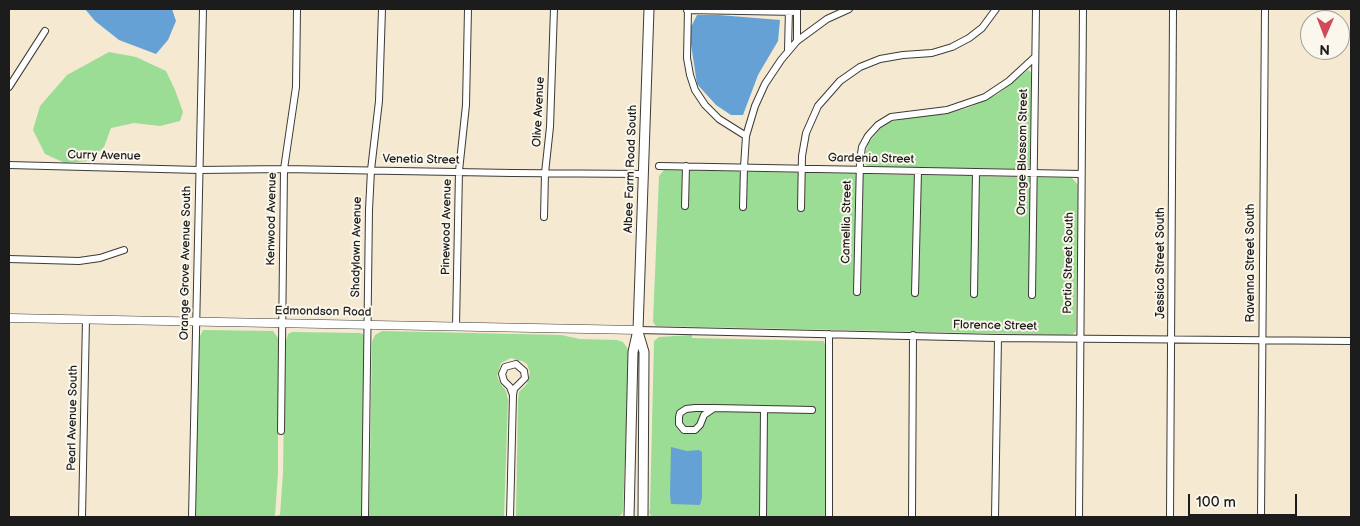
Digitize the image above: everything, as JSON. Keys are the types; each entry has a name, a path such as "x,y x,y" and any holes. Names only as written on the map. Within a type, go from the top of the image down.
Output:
{"main road":[{"name":"Albee Farm Road South","path":"629,517 633,352 638,330 649,9"},
{"name":"Albee Farm Road South","path":"638,330 644,352 643,517"}],"street":[{"name":"Orange Grove Avenue South","path":"192,517 204,9"},
{"name":"Kenwood Avenue","path":"281,431 284,169 296,87 298,9"},
{"name":"Shadylawn Avenue","path":"365,517 371,170 379,101 382,9"},
{"name":"Pinewood Avenue","path":"456,326 459,171 466,105 468,9"},
{"name":"Olive Avenue","path":"544,217 545,174 550,127 554,9"},
{"path":"746,136 719,119 705,105 696,90 690,75 687,58 688,9 797,10 796,41"},
{"path":"743,207 746,136 751,115 760,92 771,73 796,41 827,19 848,9"},
{"path":"801,208 801,168 804,140 809,123 818,106 840,81 860,67 880,59 891,56 938,52 952,47 982,28 996,9"},
{"name":"Orange Blossom Street","path":"1032,296 1036,9"},
{"name":"Portia Street South","path":"1079,517 1083,9"},
{"name":"Jessica Street South","path":"1170,517 1173,9"},
{"name":"Ravenna Street South","path":"1261,517 1264,9"},
{"path":"788,50 789,10"},
{"path":"9,88 45,31"},
{"name":"Camellia Street","path":"857,292 861,153 866,140 874,128 886,119 898,115 947,110 980,99 1010,81 1035,57"},
{"name":"Curry Avenue","path":"9,165 199,170"},
{"name":"Gardenia Street","path":"660,166 1081,174"},
{"path":"685,206 686,166"},
{"name":"Venetia Street","path":"199,170 284,169 643,174"},
{"path":"915,293 918,171"},
{"path":"974,294 976,172"},
{"path":"9,259 79,261 100,258 124,250"},
{"name":"Edmondson Road","path":"9,318 196,320 638,330"},
{"name":"Pearl Avenue South","path":"82,517 86,319"},
{"name":"Florence Street","path":"638,330 998,338 1351,341"},
{"path":"829,334 829,517"},
{"path":"912,517 914,335"},
{"path":"995,517 998,338"},
{"path":"510,517 513,395 516,387 525,378 524,370 516,364 505,367 502,374 513,395"},
{"path":"714,408 704,415 700,425 695,430 684,430 679,424 679,417 686,409 714,408 812,410"},
{"path":"763,517 764,409"}],"green space":[{"path":"109,52 136,57 166,71 183,112 180,121 160,126 134,123 111,128 104,147 89,161 65,163 45,154 33,130 40,106 67,75"},
{"path":"1028,70 1032,73 1033,77 1031,165 1028,169 869,167 865,164 864,157 869,142 880,129 890,122 911,117 944,114 968,108 998,94"},
{"path":"664,170 1072,178 1078,185 1076,331 1073,334 1067,335 656,326 653,322 659,176"},
{"path":"203,330 273,331 278,338 278,473 275,516 280,515 283,473 285,344 288,334 292,332 363,334 364,517 195,517 199,338"},
{"path":"382,331 561,335 580,339 617,340 623,342 629,354 622,514 618,517 516,517 518,399 519,392 527,384 530,373 527,364 511,358 501,363 497,376 506,391 508,400 504,517 369,517 372,342 375,335"},
{"path":"692,335 692,338 824,341 826,350 825,517 651,516 649,512 654,341 659,337"}],"water":[{"path":"85,9 172,9 176,21 168,40 156,54 119,40 95,21"},
{"path":"697,15 780,20 778,41 758,75 743,115 731,115 716,105 697,84 689,31"},
{"path":"671,447 702,452 702,498 700,505 671,504"}]}
